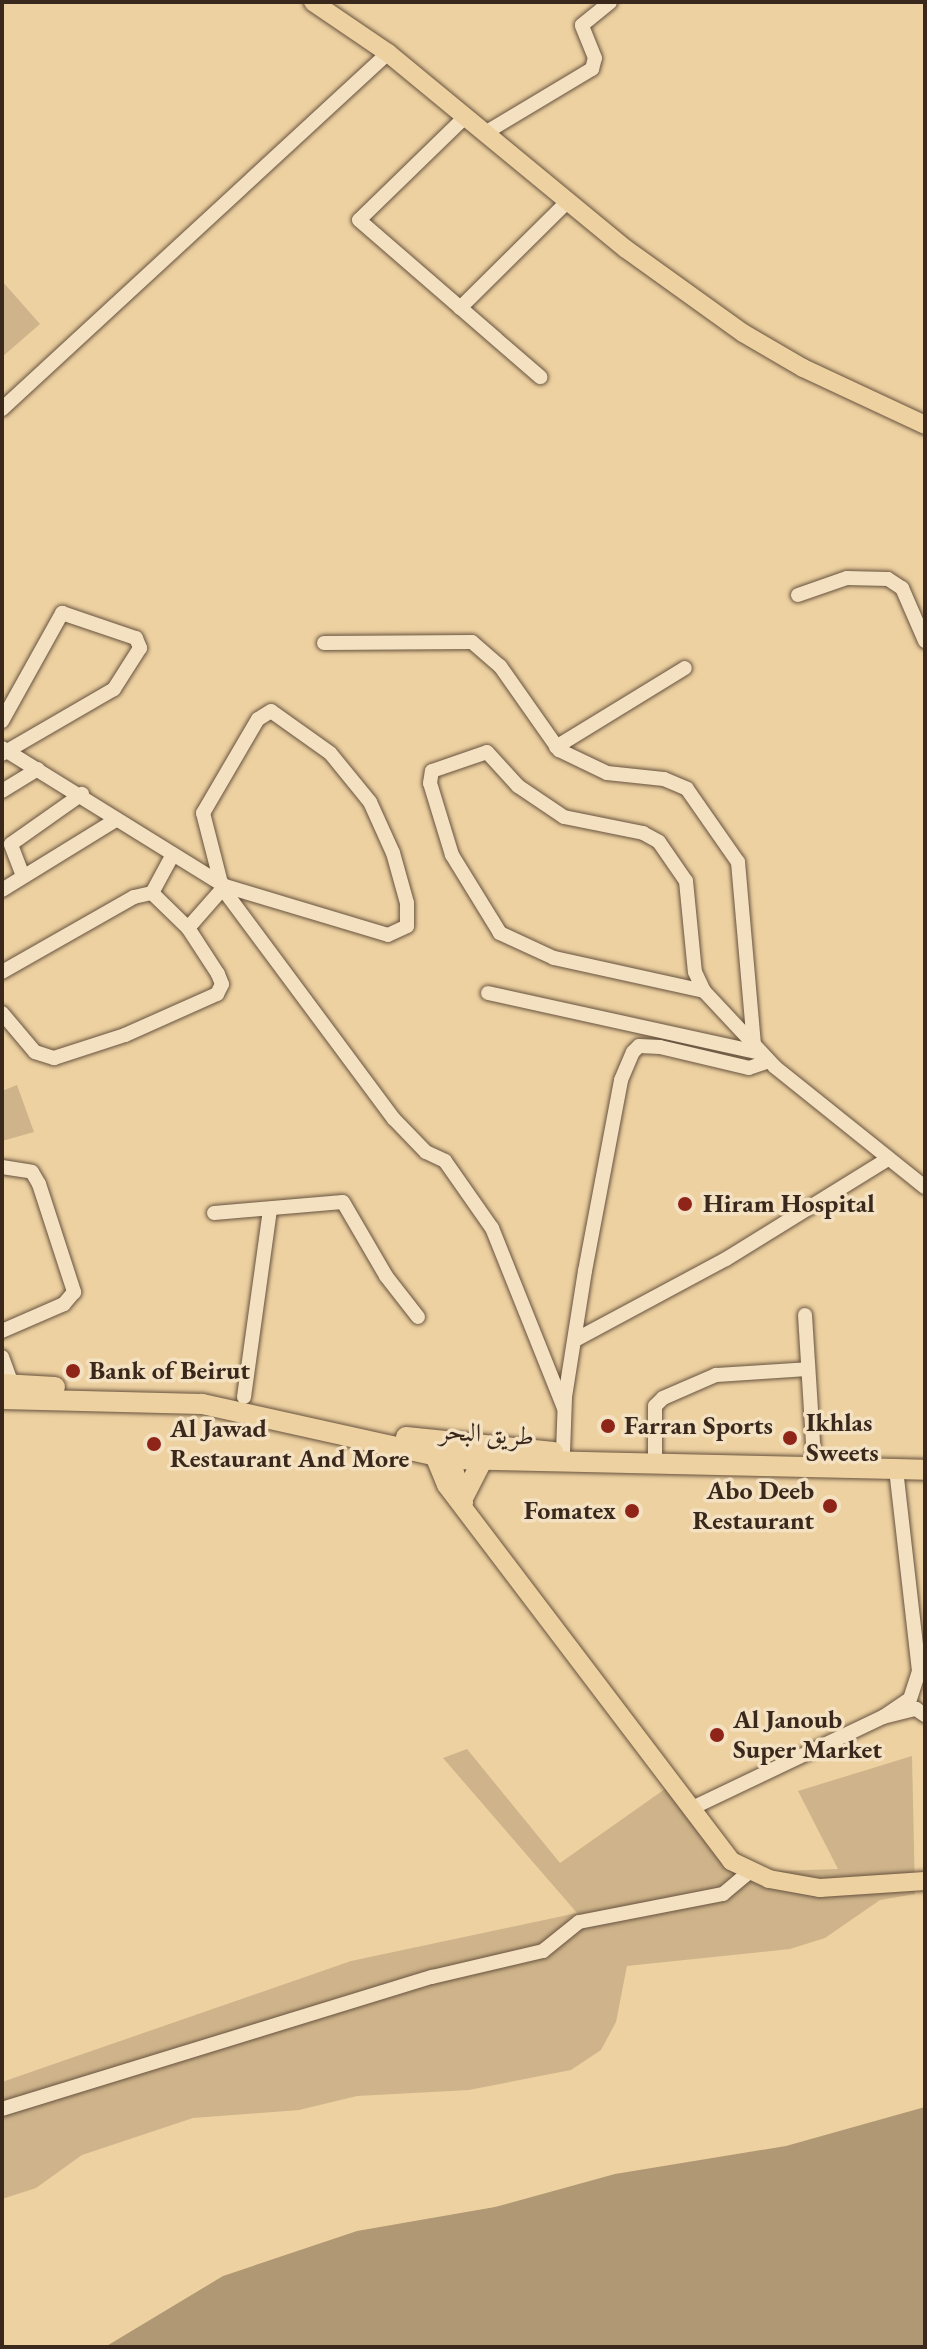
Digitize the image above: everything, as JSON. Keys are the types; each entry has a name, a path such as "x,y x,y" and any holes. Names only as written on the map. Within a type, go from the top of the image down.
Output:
{"highway":[{"name":"طريق البحر","path":"5,1389 244,1397 482,1461 925,1470"},
{"name":"طريق البحر","path":"5,1389 202,1404 440,1451 925,1460"},
{"path":"464,1501 482,1461"}],"main road":[{"path":"313,2 388,53 567,202 780,357 925,425"},
{"path":"440,1451 446,1485 464,1501 719,1849 749,1872 820,1888 925,1881"}],"street":[{"path":"485,133 592,69 595,58 582,25 610,2"},
{"path":"2,409 388,53"},
{"path":"464,118 359,220 540,377"},
{"path":"460,308 567,202"},
{"path":"798,595 847,578 888,579 902,588 925,641"},
{"path":"2,721 62,613 136,638 140,648 114,689 3,751"},
{"path":"324,643 472,642 500,666 556,747 607,773 678,783 717,825 738,862 761,1053 749,1068 660,1047 639,1046 633,1052 618,1096 575,1340 564,1408 563,1452"},
{"path":"556,747 685,668"},
{"path":"3,751 82,794 116,820 223,886 388,935 407,926 407,903 393,853 370,802 330,753 271,711 258,719 203,813 223,886 394,1119 426,1152 445,1161 492,1228 564,1408"},
{"path":"704,991 554,958 500,933 452,855 430,783 432,771 487,752 518,786 564,817 643,833 659,842 686,881 695,972 704,991 761,1053 886,1160 925,1187"},
{"path":"2,791 38,769"},
{"path":"23,876 11,844 82,794"},
{"path":"2,890 116,820"},
{"path":"2,972 134,897 152,893 172,856"},
{"path":"188,928 223,886"},
{"path":"2,1013 35,1052 54,1058 85,1051 210,998 222,984 188,928 152,893"},
{"path":"488,993 761,1053"},
{"path":"575,1340 726,1259 886,1160"},
{"path":"2,1167 32,1172 39,1184 74,1292 64,1304 2,1331"},
{"path":"214,1213 343,1202 386,1276 418,1317"},
{"path":"244,1397 270,1210"},
{"path":"805,1315 814,1459"},
{"path":"2,1357 5,1389"},
{"path":"655,1455 655,1406 663,1398 716,1375 808,1369"},
{"path":"690,1809 883,1717 910,1699 919,1671 896,1469"},
{"path":"883,1717 916,1709 925,1715"},
{"path":"2,2109 432,1977 543,1951 579,1922 723,1894 749,1872"}],"shaded area":[{"path":"2,281 40,324 2,357"},
{"path":"17,1085 34,1132 2,1141 2,1091"},
{"path":"467,1749 560,1863 672,1784 750,1872 838,1869 798,1791 912,1756 915,1894 880,1900 825,1938 790,1949 627,1966 616,2022 601,2050 571,2070 469,2090 357,2096 299,2110 193,2118 82,2155 36,2188 2,2199 2,2082 351,1961 577,1913 443,1758"},
{"path":"925,2107 925,2347 105,2347 223,2276 357,2231 495,2207 615,2174 786,2146"}],"place":[{"name":"Hiram Hospital","path":"685,1204"},
{"name":"Bank of Beirut","path":"73,1371"},
{"name":"Farran Sports","path":"608,1426"},
{"name":"Ikhlas Sweets","path":"790,1438"},
{"name":"Al Jawad Restaurant And More","path":"154,1444"},
{"name":"Abo Deeb Restaurant","path":"830,1506"},
{"name":"Fomatex","path":"632,1511"},
{"name":"Al Janoub Super Market","path":"717,1735"}]}
